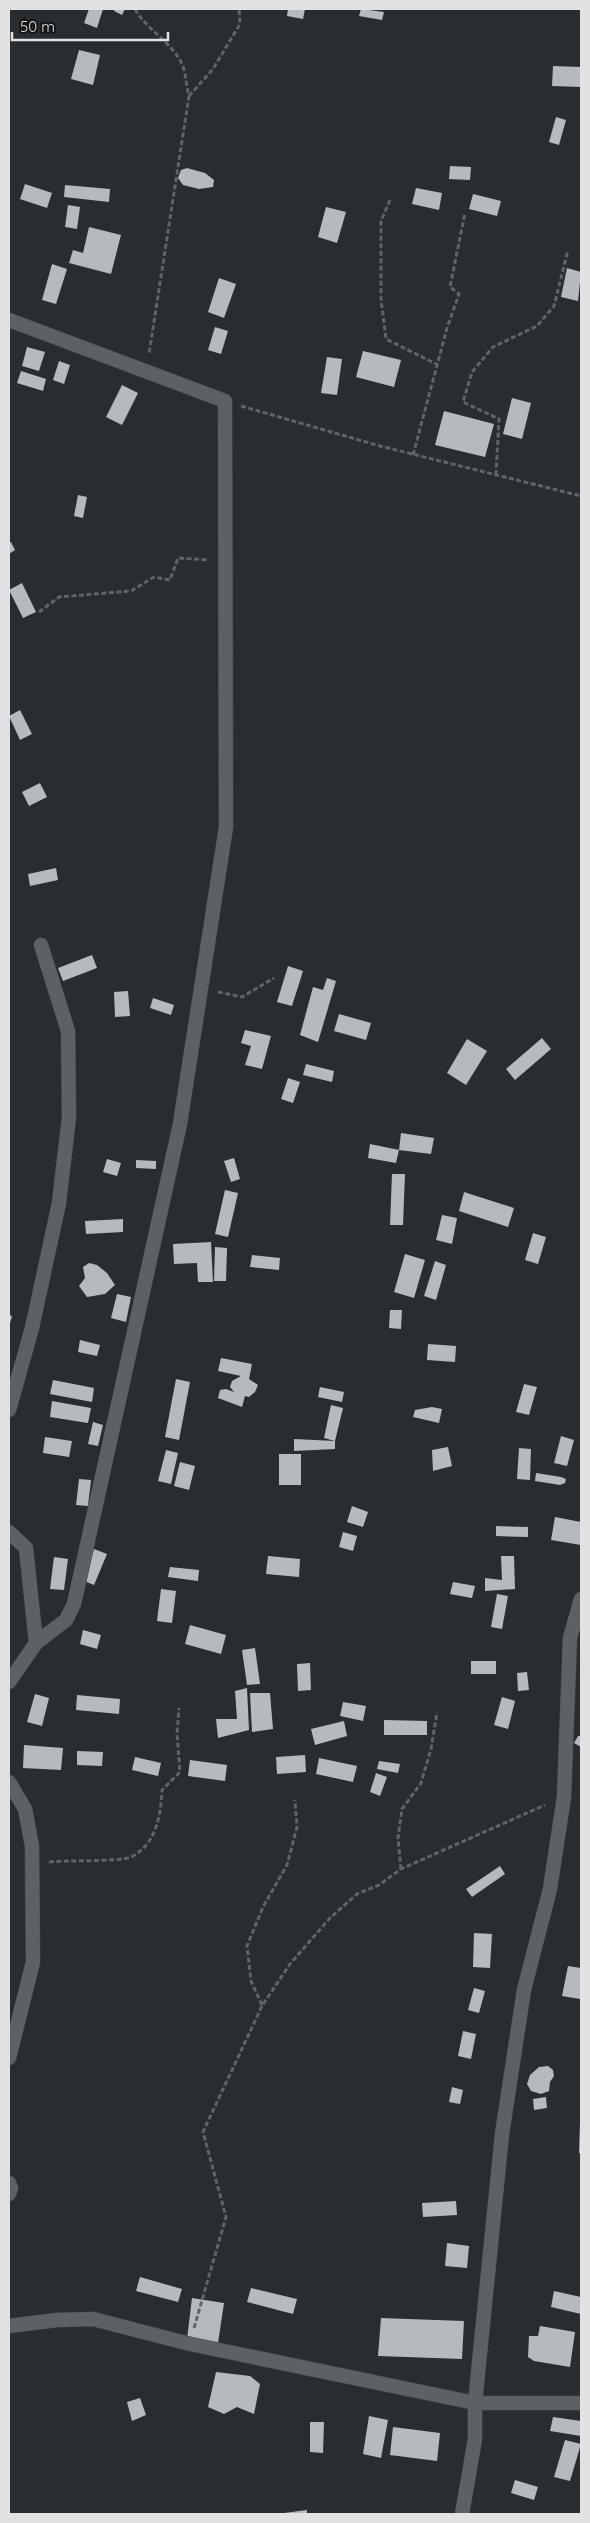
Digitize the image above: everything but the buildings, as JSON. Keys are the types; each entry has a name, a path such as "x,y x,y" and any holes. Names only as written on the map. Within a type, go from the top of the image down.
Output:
{"street":[{"path":"9,320 225,401 226,827 202,993 180,1124 74,1604 66,1620 36,1644 9,1682"},
{"path":"9,1410 32,1328 59,1203 69,1117 68,1031 41,945"},
{"path":"9,1532 26,1548 36,1644"},
{"path":"462,2514 475,2440 475,2402 502,2134 524,1990 550,1889 564,1797 570,1638 581,1599"},
{"path":"9,1782 25,1809 32,1846 33,1962 9,2058"},
{"path":"9,2183 11,2188 9,2194"},
{"path":"9,2326 57,2320 93,2319 190,2344 475,2402 581,2403"}],"path":[{"path":"135,9 140,17 163,38 182,62 189,96 146,372"},
{"path":"189,96 213,69 240,24 239,9"},
{"path":"390,200 381,221 381,299 386,339 436,364"},
{"path":"413,455 436,364 459,294 450,287 466,213"},
{"path":"496,475 499,419 463,402 472,372 494,347 537,326 554,306 568,250"},
{"path":"225,401 413,455 581,496"},
{"path":"39,612 59,597 131,591 154,577 170,580 178,558 225,561"},
{"path":"202,993 220,992 242,997 274,978"},
{"path":"32,1867 50,1861 130,1857 148,1844 161,1814 162,1790 180,1772 177,1734 179,1708"},
{"path":"401,1869 398,1838 402,1810 421,1783 431,1749 437,1712"},
{"path":"190,2344 226,2217 203,2132 262,2006 290,1964 330,1918 357,1894 379,1885 401,1869 564,1797"},
{"path":"262,2006 251,1981 247,1946 263,1907 287,1865 297,1827 295,1800"}]}
